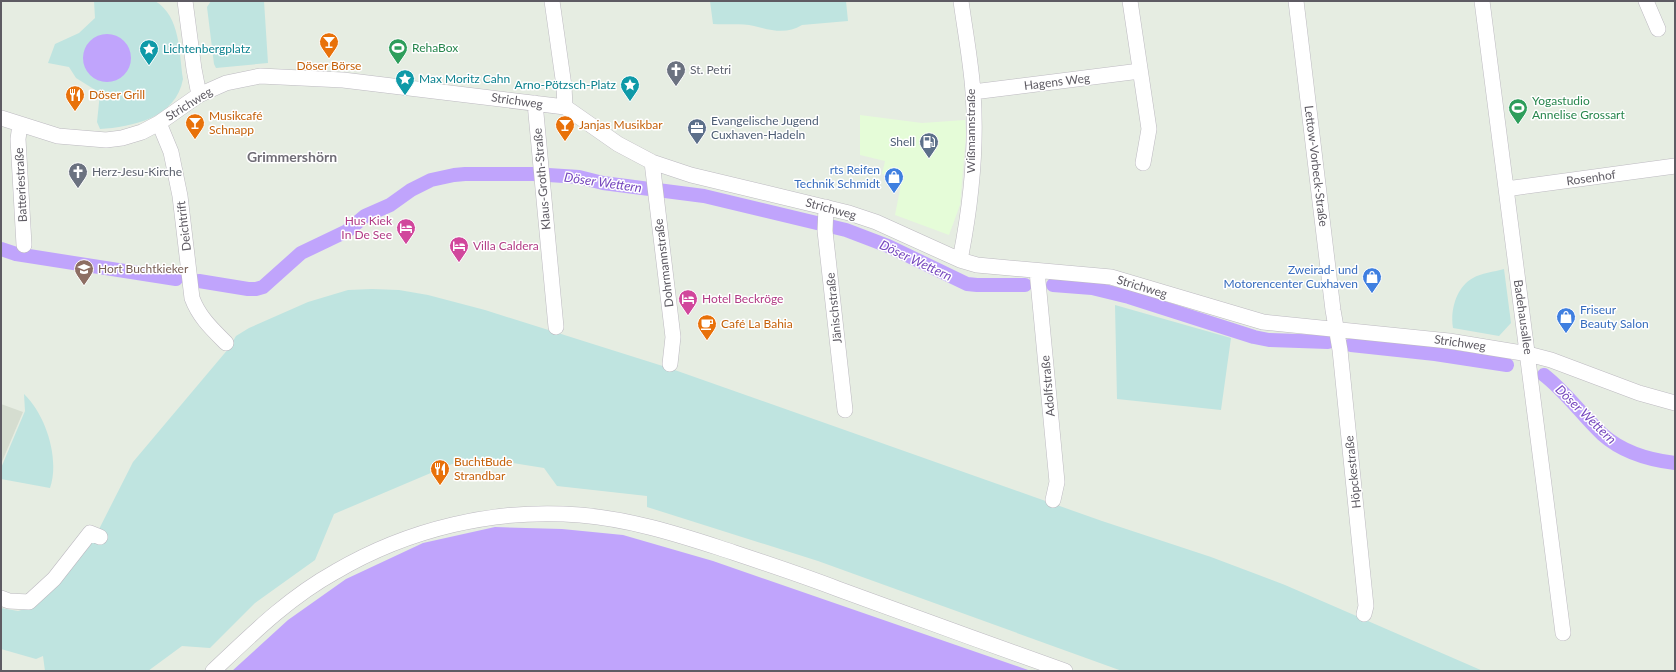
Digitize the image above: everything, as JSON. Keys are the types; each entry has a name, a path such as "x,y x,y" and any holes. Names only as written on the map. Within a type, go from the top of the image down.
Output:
{"street":[{"path":"185,1 199,95"},
{"path":"552,1 563,79 564,107"},
{"name":"Wißmannstraße","path":"960,260 965,234 973,165 973,92 961,1"},
{"path":"1130,1 1149,129 1142,163"},
{"name":"Lettow-Vorbeck-Straße","path":"1296,1 1333,310 1338,330"},
{"name":"Badehausallee","path":"1482,1 1563,633"},
{"path":"1646,1 1658,29"},
{"name":"Hagens Weg","path":"973,92 1140,71"},
{"name":"Strichweg","path":"1,118 58,136 106,140 122,138 142,132 159,123 199,95 226,83 260,76 343,80 564,107 618,144 652,162 825,219 849,213 876,222 960,260 980,265 1111,277 1263,322 1449,341 1528,354 1551,360 1639,393 1675,403"},
{"name":"Klaus-Groth-Straße","path":"536,103 541,173 556,327"},
{"name":"Deichtrift","path":"159,123 171,152 180,196 192,298 196,310 226,342"},
{"name":"Batteriestraße","path":"20,125 18,140 24,245"},
{"name":"Dohrmannstraße","path":"652,162 673,337 670,364"},
{"name":"Rosenhof","path":"1506,189 1675,166"},
{"name":"Jänischstraße","path":"825,219 844,410"},
{"name":"Adolfstraße","path":"1038,271 1057,482 1053,500"},
{"name":"Höpckestraße","path":"1338,330 1366,606 1364,614"},
{"path":"213,671 252,632 283,607 326,577 359,559 412,536 449,525 493,517 547,513 582,515 641,524 678,534 780,567 1065,671"},
{"path":"1,598 9,601 29,602 54,579 90,533 100,537"}],"shaded area":[{"name":"Lichtenbergplatz","path":"94,1 155,1 164,8 170,16 177,36 183,79 179,92 172,103 151,118 125,126 100,129 97,122 100,93 76,78 69,67 48,63 55,44 79,33 95,18"},
{"path":"211,1 264,1 268,63 216,68 214,64 207,7"},
{"path":"710,1 846,1 848,21 802,25 784,31 744,25 713,24"},
{"path":"102,34 112,34 124,41 131,53 131,63 124,75 112,82 102,82 94,78 87,71 83,63 83,53 87,45 94,38"},
{"path":"860,115 922,123 965,120 966,134 960,205 949,235 895,215 902,179 882,174 885,161 860,155"},
{"path":"1504,269 1511,323 1499,336 1453,328 1452,314 1458,293 1462,287 1476,276"},
{"path":"348,290 399,290 428,295 485,310 669,368 1102,521 1211,557 1285,585 1483,671 1122,671 818,561 647,507 647,496 557,486 544,468 488,459 452,464 334,514 315,560 255,603 210,648 182,646 148,671 45,671 43,656 36,659 1,649 1,608 18,611 28,608 92,543 133,462 229,348 236,336 249,328 308,302"},
{"path":"1115,305 1231,338 1221,410 1117,399"},
{"path":"24,394 39,413 49,438 53,464 53,476 50,488 1,479 1,468 25,411"},
{"path":"1,404 23,412 1,464"},
{"path":"495,527 562,529 623,535 713,561 1031,671 232,671 288,620 346,579 423,543"}],"waterway":[{"name":"Döser Wettern","path":"199,281 248,289 263,287 301,253 347,231 365,216 390,205 411,190 431,180 465,174 533,174 579,177 603,183 704,196 846,230 888,246 967,284 1025,285"},
{"name":"Döser Wettern","path":"1,249 16,254 176,279"},
{"name":"Döser Wettern","path":"1053,285 1092,288 1129,297 1254,337 1269,340 1328,342"},
{"name":"Döser Wettern","path":"1351,345 1435,354 1507,365"},
{"name":"Döser Wettern","path":"1544,375 1560,389 1602,434 1618,446 1655,460 1675,463"}],"place":[{"name":"Döser Börse","path":"329,59"},
{"name":"RehaBox","path":"398,65"},
{"name":"Lichtenbergplatz","path":"149,66"},
{"name":"St. Petri","path":"676,87"},
{"name":"Max Moritz Cahn","path":"405,96"},
{"name":"Arno-Pötzsch-Platz","path":"630,102"},
{"name":"Döser Grill","path":"75,112"},
{"name":"Yogastudio Annelise Grossart","path":"1518,125"},
{"name":"Musikcafé Schnapp","path":"195,140"},
{"name":"Janjas Musikbar","path":"565,142"},
{"name":"Evangelische Jugend Cuxhaven-Hadeln","path":"697,145"},
{"name":"Shell","path":"929,159"},
{"name":"Herz-Jesu-Kirche","path":"78,189"},
{"name":"rts Reifen Technik Schmidt","path":"894,194"},
{"name":"Hus Kiek In De See","path":"406,245"},
{"name":"Villa Caldera","path":"459,263"},
{"name":"Hort Buchtkieker","path":"84,286"},
{"name":"Zweirad- und Motorencenter Cuxhaven","path":"1372,294"},
{"name":"Hotel Beckröge","path":"688,316"},
{"name":"Friseur Beauty Salon","path":"1566,334"},
{"name":"Café La Bahia","path":"707,341"},
{"name":"BuchtBude Strandbar","path":"440,486"}],"district":[{"name":"Grimmershörn","path":"292,157"}]}
